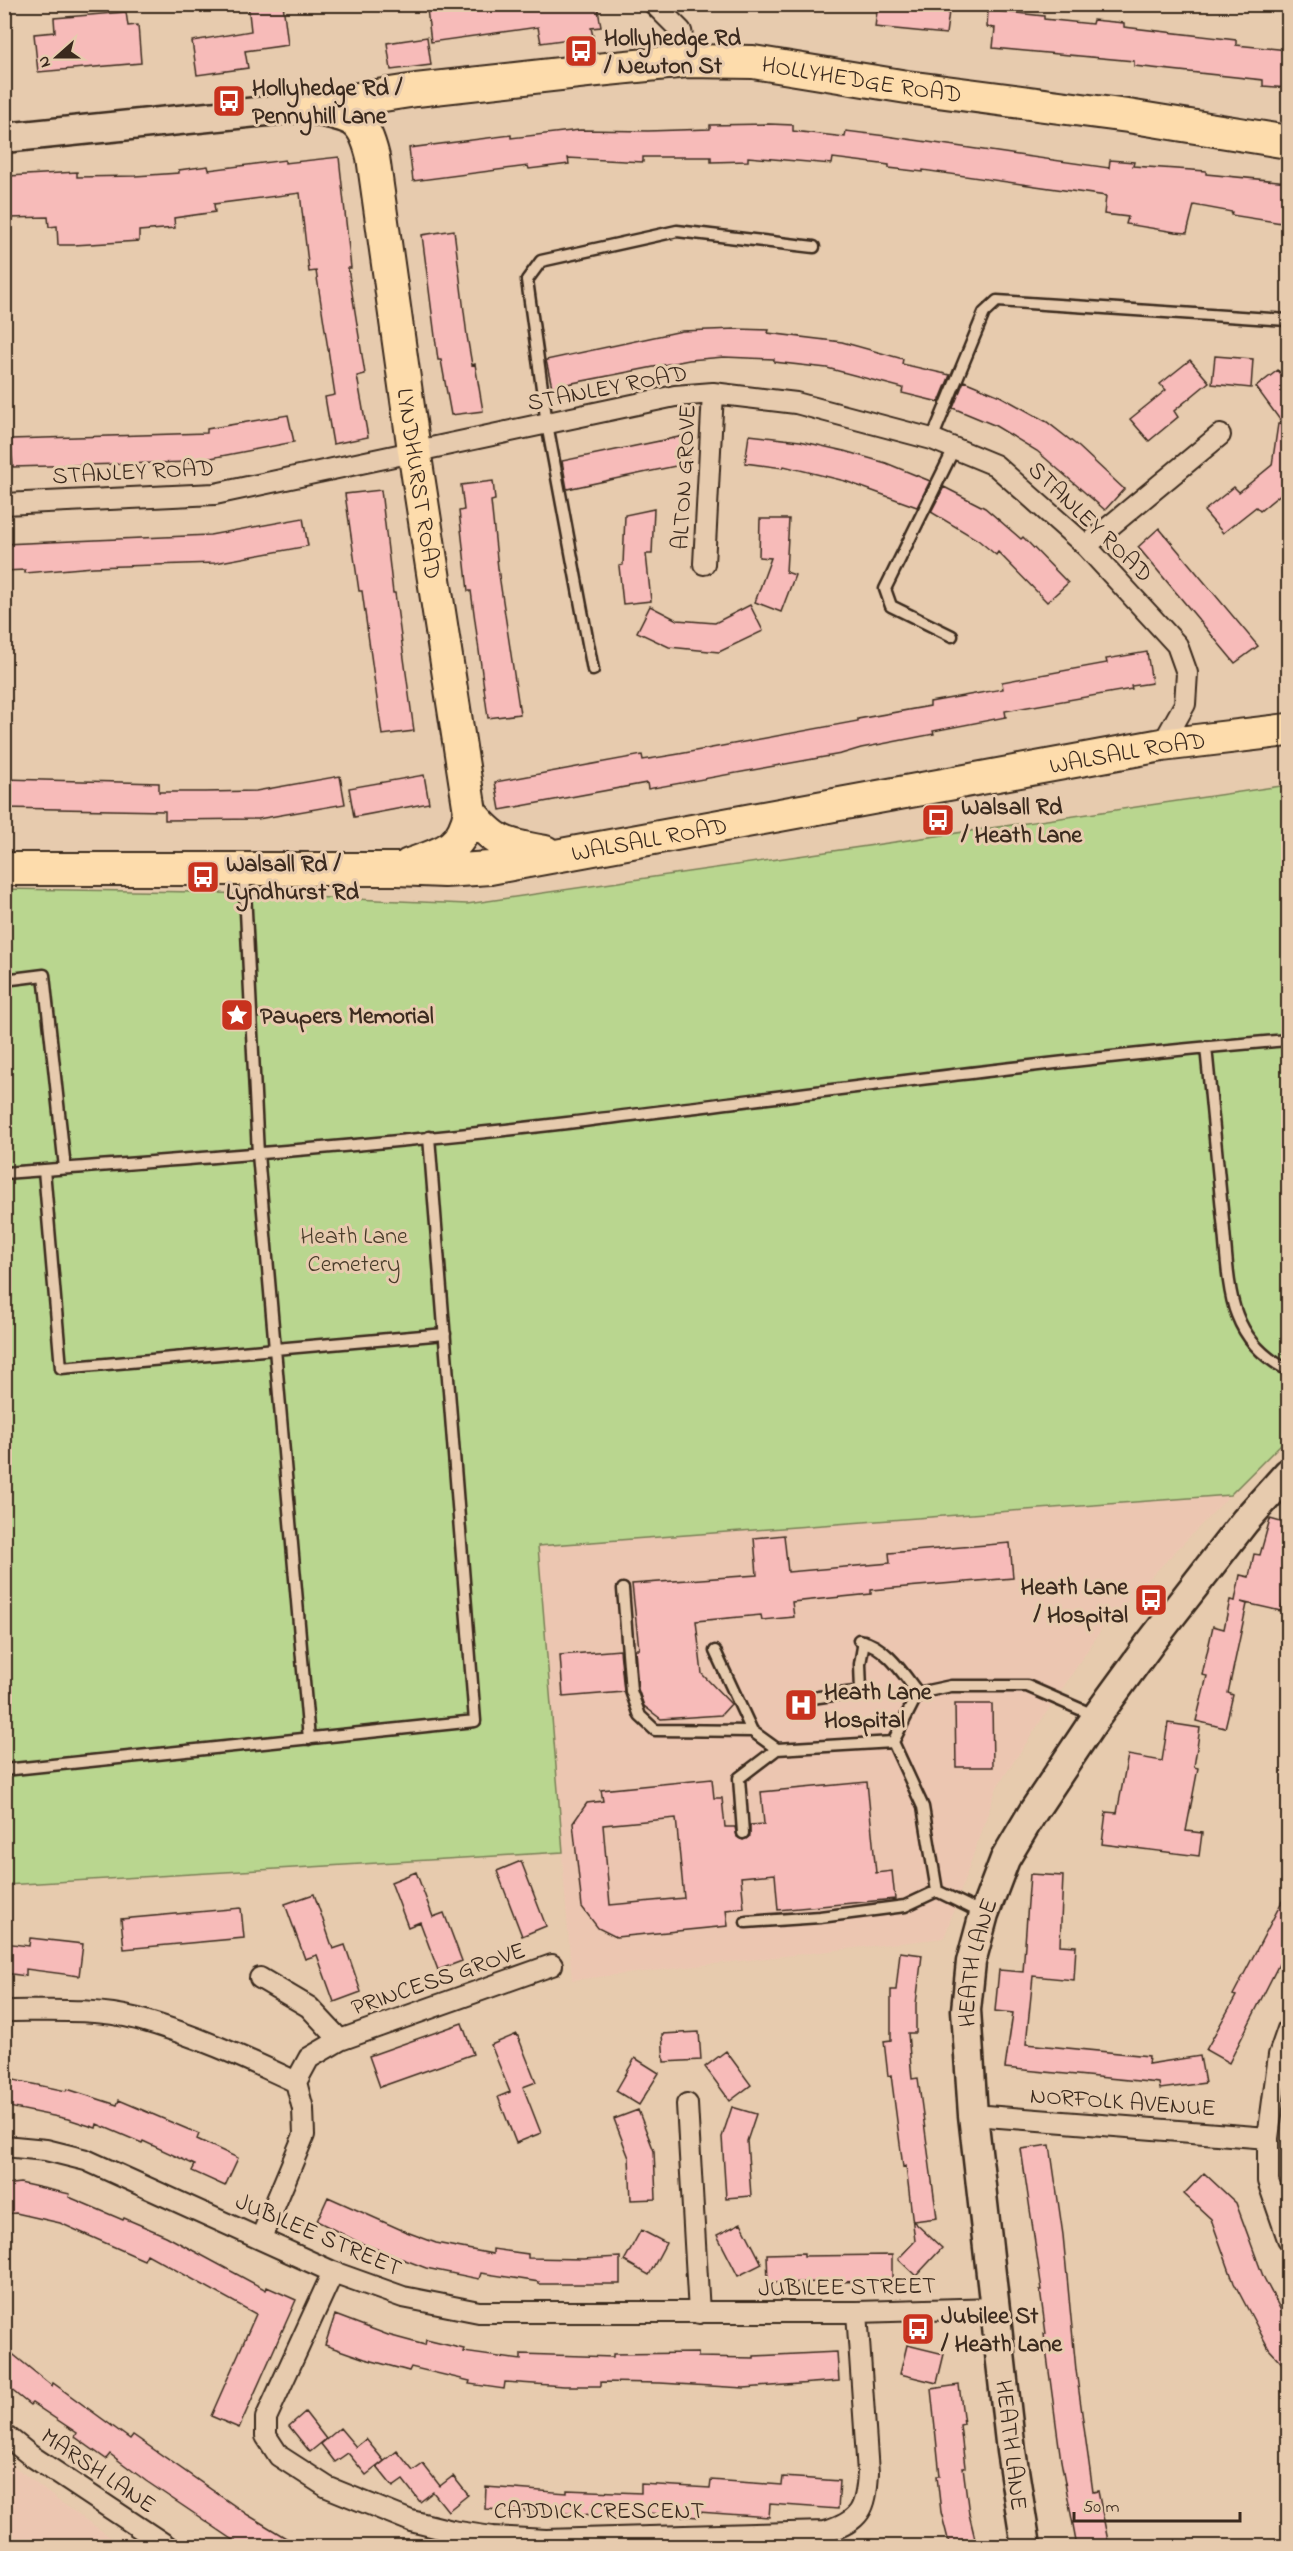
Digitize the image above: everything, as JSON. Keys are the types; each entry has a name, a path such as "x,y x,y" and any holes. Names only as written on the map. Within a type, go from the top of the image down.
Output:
{"main road":[{"name":"HOLLYHEDGE ROAD","path":"306,107 416,90 687,61 753,63 1285,140"},
{"name":"LYNDHURST ROAD","path":"373,157 384,117 396,103 416,90"},
{"name":"LYNDHURST ROAD","path":"306,107 352,118 367,134 373,157 414,450 470,812 461,838 447,852 398,868"},
{"name":"WALSALL ROAD","path":"4,868 244,870 398,868 444,872 490,868 1161,745 1288,730"},
{"path":"470,812 491,837 501,842 511,846 564,855"}],"street":[{"path":"654,4 681,31 687,61"},
{"name":"HOLLYHEDGE ROAD","path":"4,138 306,107"},
{"name":"STANLEY ROAD","path":"4,504 215,494 675,396 713,393 796,403 932,439 995,465 1086,546 1177,645 1187,673 1185,704 1161,745"},
{"name":"ALTON GROVE","path":"704,564 713,393"},
{"path":"1086,546 1220,435"},
{"name":"HEATH LANE","path":"1026,2547 1011,2451 973,2115 966,2010 971,1962 984,1914 1005,1859 1033,1812 1097,1716 1245,1521 1288,1473"},
{"name":"PRINCESS GROVE","path":"296,2082 309,2058 340,2040 552,1965"},
{"name":"PRINCESS GROVE","path":"260,1978 309,2007 340,2040"},
{"path":"4,2011 78,2012 136,2018 215,2045 296,2082 303,2109 304,2135 261,2238"},
{"path":"1288,2029 1279,2055 1269,2139 1268,2181 1288,2239"},
{"path":"687,2104 699,2313"},
{"name":"NORFOLK AVENUE","path":"973,2115 1269,2139"},
{"name":"JUBILEE STREET","path":"4,2146 46,2150 86,2160 333,2272 403,2297 479,2312 857,2312 995,2308"},
{"name":"CADDICK CRESCENT","path":"333,2272 266,2418 266,2436 279,2456 327,2487 411,2521 492,2537 546,2540 825,2532 852,2522 862,2509 867,2494 868,2473 857,2312"},
{"name":"MARSH LANE","path":"4,2434 30,2455 167,2547"}],"lane":[{"path":"592,670 547,424 527,280 542,261 677,231 814,247"},
{"path":"932,439 984,313 997,300 1288,320"},
{"path":"952,636 891,606 885,589 954,449"},
{"path":"244,870 258,1154 309,1738"},
{"path":"4,980 44,975 65,1168"},
{"path":"4,1173 258,1154 429,1137 1145,1052 1288,1040"},
{"path":"1206,1047 1227,1261 1236,1314 1248,1338 1259,1350 1272,1362 1288,1370"},
{"path":"4,1770 475,1721 429,1137"},
{"path":"45,1170 61,1368 445,1334"},
{"path":"623,1589 631,1690 640,1716 655,1730 752,1731"},
{"path":"812,1698 861,1691 861,1640 882,1650 918,1693"},
{"path":"715,1651 752,1731 777,1749"},
{"path":"918,1693 951,1686 1027,1686 1097,1716"},
{"path":"893,1742 918,1693"},
{"path":"743,1833 739,1778 777,1749 893,1742"},
{"path":"893,1742 923,1807 937,1891"},
{"path":"937,1891 984,1914"},
{"path":"746,1922 820,1917 905,1906 937,1891"}],"shaded area":[{"name":"Heath Lane Hospital","path":"1230,1495 1105,1624 997,1787 944,1938 572,1980 537,1546"},
{"path":"5,2459 56,2499 123,2546 5,2546"}],"green space":[{"name":"Heath Lane Cemetery","path":"1288,785 1288,1437 1230,1495 538,1546 563,1852 5,1885 5,889 196,892 467,904"}],"building":[{"path":"248,4 283,4 288,45 245,51 248,68 197,75 192,41 251,31"},
{"path":"457,4 597,4 601,27 591,28 593,36 585,37 587,45 570,48 569,39 541,43 538,27 431,42 427,9"},
{"path":"878,4 950,4 946,34 875,27"},
{"path":"988,10 1092,24 1093,20 1124,23 1124,27 1236,40 1236,45 1288,50 1288,88 1263,86 1263,80 1134,66 1134,61 993,48 995,28 987,27"},
{"path":"126,12 128,26 138,25 141,63 38,72 34,34 55,32 54,18"},
{"path":"427,37 431,65 391,70 387,43"},
{"path":"710,125 793,125 793,131 845,137 846,131 1109,168 1110,160 1134,162 1133,166 1206,171 1206,174 1288,182 1288,224 1231,215 1232,212 1194,205 1187,233 1175,232 1126,224 1128,217 1104,214 1106,196 923,170 923,172 889,168 889,165 833,158 832,164 748,157 748,161 711,162 711,157 643,157 643,162 568,158 569,164 529,169 528,166 413,181 409,148 511,135 511,138 580,130 648,131 710,129"},
{"path":"339,157 351,268 348,268 365,374 357,376 368,437 333,444 325,397 335,395 316,271 309,272 300,193 214,204 215,212 174,218 175,228 139,231 139,241 74,245 58,245 57,226 49,227 48,217 9,218 8,200 4,200 4,181 9,181 9,176 77,172 77,177 135,176 179,173 179,170 208,166 209,170 285,160 285,163"},
{"path":"454,230 467,336 472,365 475,364 483,411 451,415 441,360 438,360 422,235"},
{"path":"769,330 768,333 842,342 903,359 902,364 950,375 939,402 902,393 903,388 827,368 774,362 774,359 724,357 689,360 552,387 546,360 682,331"},
{"path":"1215,356 1253,359 1251,388 1212,384"},
{"path":"1190,360 1209,382 1174,411 1178,417 1149,441 1130,419 1166,390 1160,384"},
{"path":"1278,370 1288,384 1288,488 1260,511 1256,507 1223,533 1204,511 1234,487 1239,492 1272,465 1278,424 1283,424 1256,387"},
{"path":"964,381 1000,396 1047,422 1079,447 1124,489 1105,510 1037,451 994,425 953,408"},
{"path":"288,415 294,442 190,462 13,467 11,439 207,433 207,429"},
{"path":"749,435 800,441 844,451 886,463 930,481 917,507 845,481 784,466 783,468 745,463"},
{"path":"684,436 690,463 567,489 562,461"},
{"path":"493,481 495,500 491,501 498,568 520,714 488,718 471,591 468,591 459,511 464,510 461,485"},
{"path":"944,487 985,508 1021,539 1023,537 1068,583 1047,602 998,552 996,555 978,540 931,512"},
{"path":"381,490 393,593 395,593 414,731 382,735 362,591 359,591 345,494"},
{"path":"654,509 652,554 646,554 651,601 623,604 619,566 623,565 625,515"},
{"path":"303,518 308,546 215,563 93,567 25,573 25,570 4,571 4,544 210,535"},
{"path":"760,519 789,519 786,572 795,575 781,612 755,602 771,558 759,557"},
{"path":"1159,528 1258,646 1235,663 1138,547"},
{"path":"750,605 763,631 719,652 669,647 637,632 650,606 677,620 715,623"},
{"path":"1147,652 1152,683 1131,686 1132,689 1005,711 1006,717 933,731 934,734 841,754 648,789 647,783 500,810 495,782 642,755 643,760 679,754 858,721 858,719 930,706 930,702 1003,689 1002,682 1107,663 1106,659"},
{"path":"424,775 429,803 354,817 349,788"},
{"path":"340,776 345,804 258,819 165,820 165,811 4,808 4,779 159,783 159,792 205,792 256,791"},
{"path":"1270,1519 1288,1524 1288,1577 1281,1611 1241,1602 1247,1604 1228,1693 1233,1695 1225,1728 1196,1721 1207,1676 1202,1675 1213,1626 1224,1629 1230,1600 1235,1601 1240,1575 1249,1577 1254,1554 1260,1555"},
{"path":"784,1535 788,1572 890,1563 889,1553 1010,1543 1013,1578 871,1590 871,1594 792,1602 794,1617 762,1620 761,1615 696,1621 702,1674 731,1704 721,1715 661,1719 644,1706 638,1689 635,1649 639,1649 632,1584 757,1575 754,1538"},
{"path":"620,1650 624,1692 563,1697 560,1655"},
{"path":"955,1704 992,1704 993,1767 956,1767"},
{"path":"1168,1723 1200,1728 1194,1767 1198,1768 1186,1831 1202,1833 1199,1856 1102,1844 1106,1812 1117,1813 1128,1755 1162,1761"},
{"path":"712,1779 714,1798 722,1798 725,1827 735,1827 737,1837 743,1840 750,1836 750,1825 764,1824 761,1792 867,1782 876,1873 892,1871 895,1899 778,1910 775,1874 741,1877 744,1908 726,1910 728,1926 616,1937 598,1928 582,1907 573,1823 587,1803 603,1801 601,1790","holes":["676,1818 684,1898 610,1905 603,1825"]},
{"path":"521,1861 546,1926 522,1936 497,1871"},
{"path":"416,1872 433,1917 444,1913 462,1961 438,1970 420,1922 408,1927 391,1882"},
{"path":"1030,1874 1063,1876 1060,1945 1076,1946 1074,1980 1033,1976 1026,2044 1149,2056 1148,2064 1200,2056 1205,2083 1160,2089 1159,2083 1005,2068 1013,2013 995,2011 999,1970 1023,1972"},
{"path":"1288,1890 1288,1946 1229,2063 1206,2050 1236,1996 1233,1995"},
{"path":"314,1894 333,1949 345,1945 361,1992 334,2002 317,1955 305,1959 285,1904"},
{"path":"241,1908 244,1938 124,1949 121,1919"},
{"path":"30,1938 83,1944 79,1976 26,1969 26,1976 4,1973 4,1943 29,1946"},
{"path":"900,1952 922,1955 916,2004 916,2033 908,2033 912,2079 918,2078 937,2218 913,2221 942,2248 916,2276 898,2259 915,2241 906,2166 903,2167 891,2075 888,2076 884,2041 891,2040 891,1990 896,1990"},
{"path":"462,2023 473,2054 380,2087 369,2056"},
{"path":"699,2032 701,2060 664,2062 662,2034"},
{"path":"517,2034 536,2082 523,2087 541,2133 516,2143 498,2097 510,2092 491,2045"},
{"path":"726,2051 751,2085 730,2101 705,2067"},
{"path":"635,2058 659,2073 639,2105 616,2091"},
{"path":"4,2078 66,2091 67,2089 117,2105 119,2100 199,2134 197,2139 238,2158 225,2186 192,2171 195,2165 143,2141 142,2143 97,2124 96,2128 68,2119 4,2106"},
{"path":"732,2107 756,2114 747,2141 751,2196 726,2198 722,2137"},
{"path":"638,2110 654,2151 656,2199 631,2200 629,2158 614,2119"},
{"path":"1050,2145 1063,2235 1076,2370 1093,2492 1098,2491 1108,2541 1077,2546 1061,2461 1044,2334 1046,2334 1040,2290 1042,2290 1021,2149"},
{"path":"1204,2173 1236,2203 1263,2276 1288,2324 1288,2370 1269,2349 1234,2283 1211,2219 1184,2194"},
{"path":"20,2183 70,2194 69,2197 166,2236 266,2290 267,2287 296,2300 239,2428 211,2416 256,2314 147,2254 144,2260 60,2223 16,2213 4,2214 4,2185"},
{"path":"328,2197 436,2243 493,2254 493,2249 528,2254 528,2258 620,2257 620,2284 539,2284 539,2282 481,2273 479,2279 426,2268 358,2242 317,2221"},
{"path":"741,2223 762,2264 738,2276 717,2235"},
{"path":"641,2230 666,2243 649,2275 624,2261"},
{"path":"804,2253 804,2256 892,2255 892,2281 768,2283 767,2254"},
{"path":"335,2315 388,2335 425,2345 426,2340 464,2349 463,2352 521,2360 521,2354 613,2357 613,2354 698,2353 698,2357 754,2358 754,2356 837,2352 839,2381 744,2388 660,2383 601,2382 601,2386 564,2386 505,2382 504,2389 469,2384 470,2381 411,2367 409,2371 325,2345"},
{"path":"907,2345 944,2354 937,2383 900,2374"},
{"path":"4,2347 52,2386 53,2383 130,2439 133,2435 248,2515 301,2547 244,2547 110,2454 106,2459 75,2437 77,2433 32,2403 30,2405 4,2384"},
{"path":"959,2385 964,2424 960,2425 965,2467 963,2467 969,2514 977,2547 950,2547 941,2512 937,2476 940,2476 931,2389"},
{"path":"305,2412 326,2439 310,2452 289,2426"},
{"path":"340,2428 356,2447 366,2439 384,2461 366,2475 348,2453 335,2462 321,2444"},
{"path":"397,2451 413,2471 423,2464 440,2486 453,2476 468,2495 448,2511 433,2492 420,2502 403,2480 393,2487 377,2467"},
{"path":"783,2477 840,2481 838,2509 770,2504 769,2517 699,2512 698,2517 635,2512 635,2517 485,2509 486,2487 567,2493 567,2490 641,2493 641,2484 710,2488 711,2480 782,2485"}],"place":[{"name":"Hollyhedge Rd / Newton St","path":"581,51"},
{"name":"Hollyhedge Rd / Pennyhill Lane","path":"229,101"},
{"name":"Walsall Rd / Heath Lane","path":"938,820"},
{"name":"Walsall Rd / Lyndhurst Rd","path":"203,877"},
{"name":"Paupers Memorial","path":"237,1015"},
{"name":"Heath Lane / Hospital","path":"1151,1600"},
{"name":"Heath Lane Hospital","path":"801,1705"},
{"name":"Jubilee St / Heath Lane","path":"918,2329"}]}
